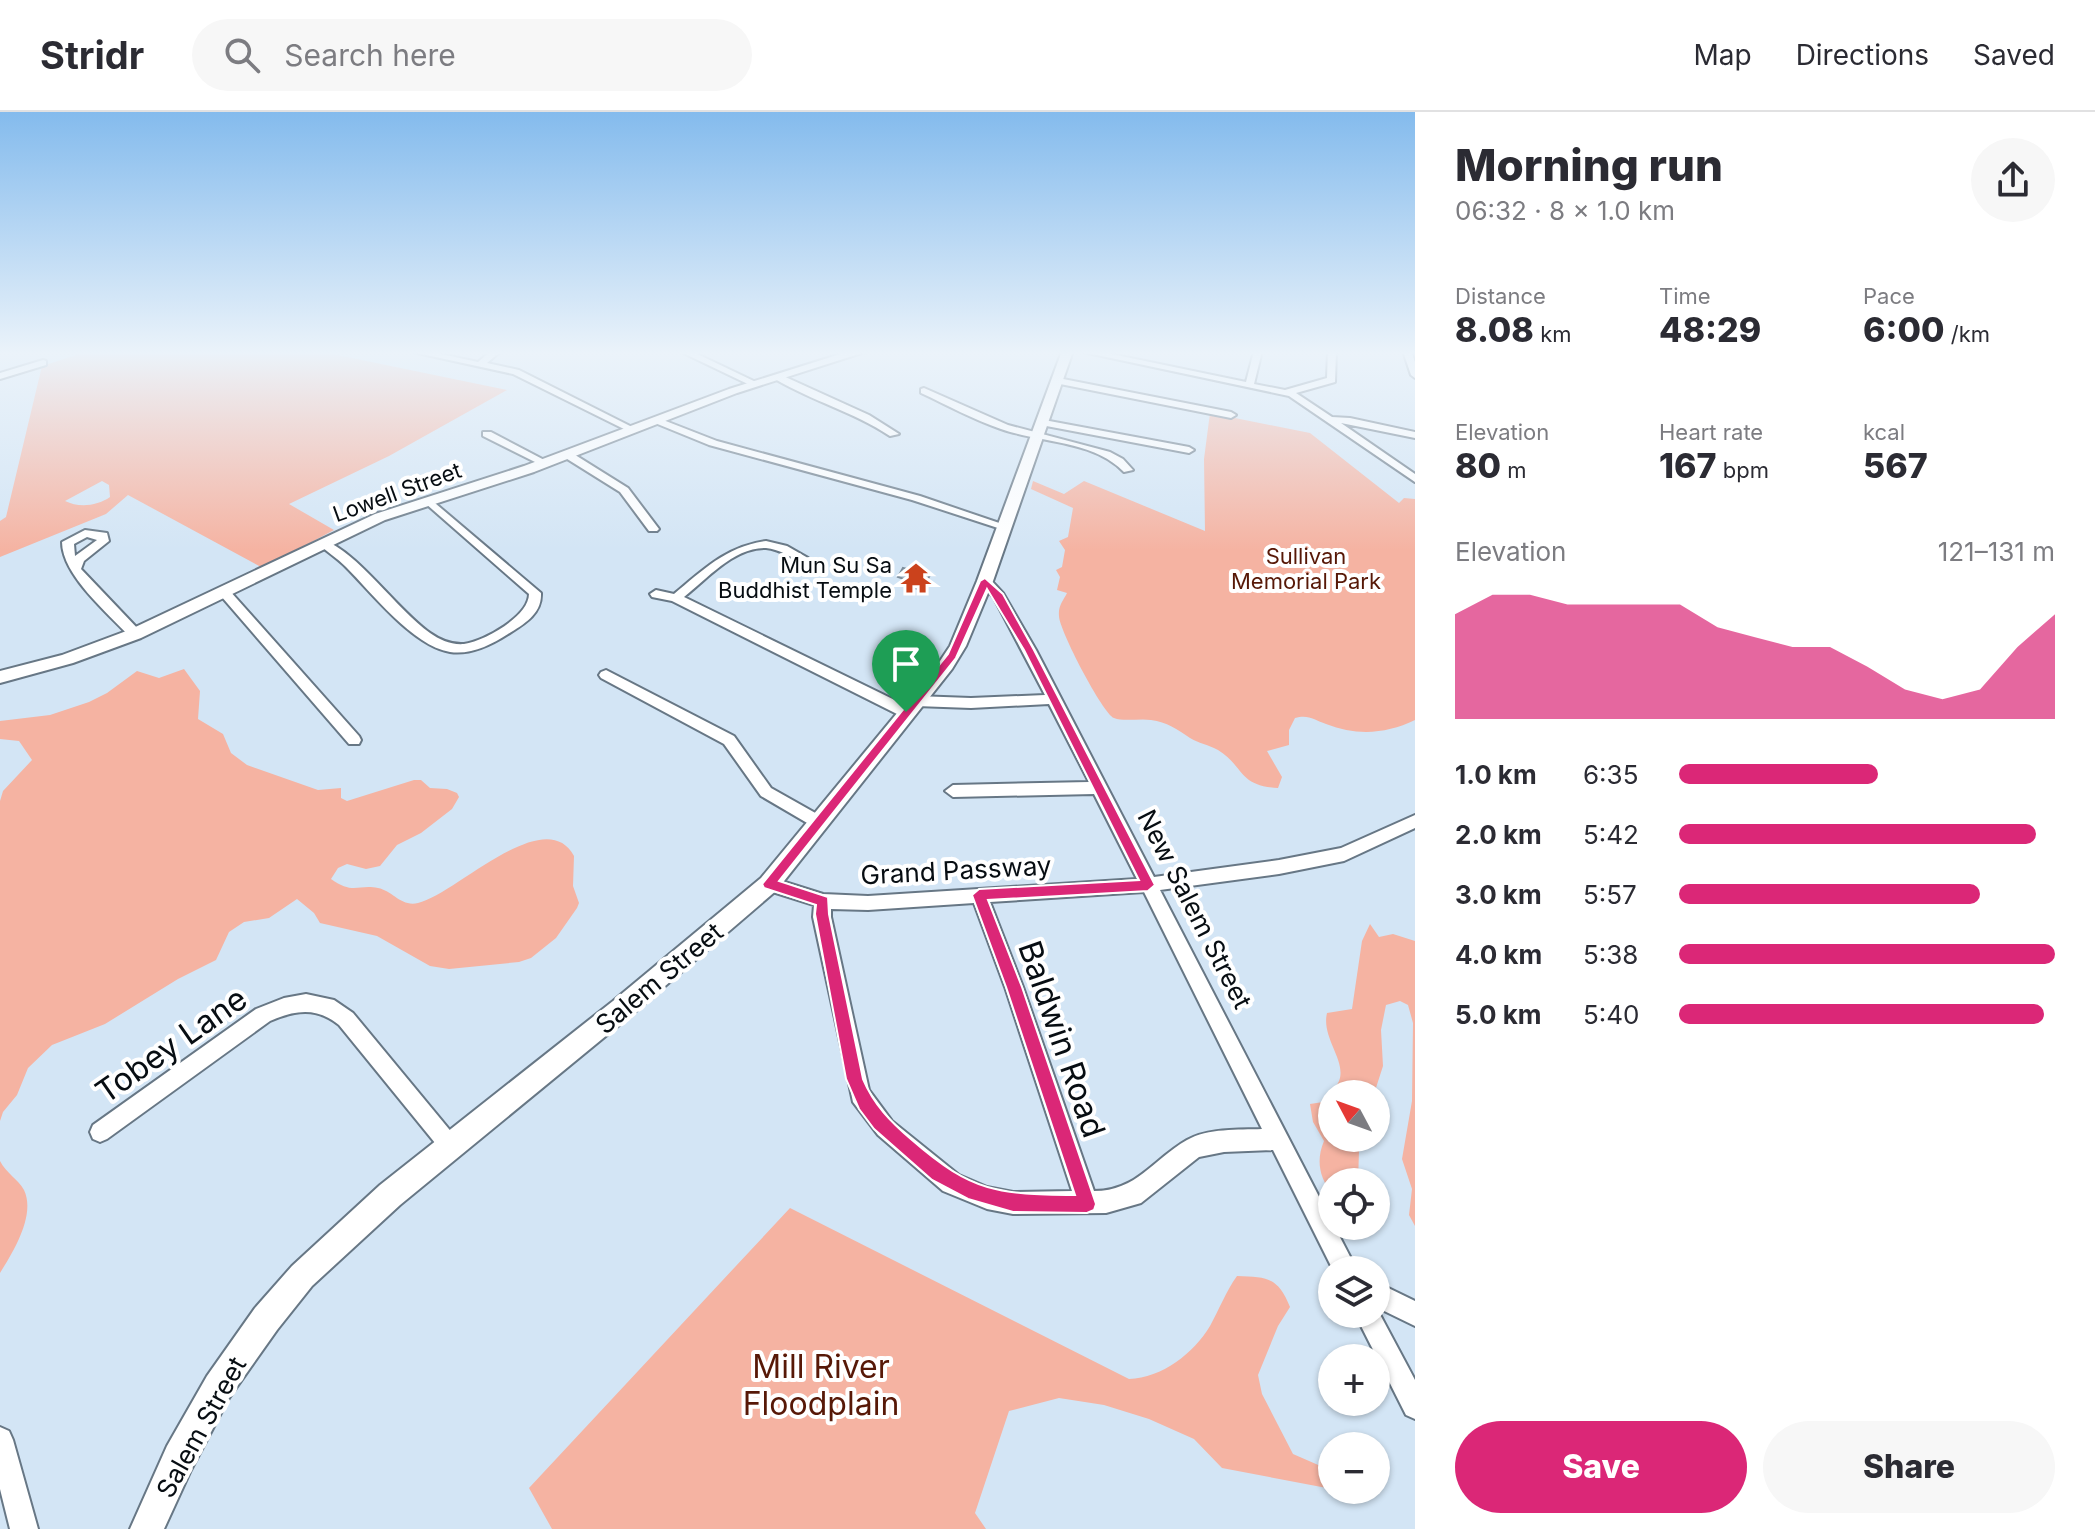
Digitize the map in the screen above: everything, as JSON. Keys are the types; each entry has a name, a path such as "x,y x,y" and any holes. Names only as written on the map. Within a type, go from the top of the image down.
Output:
{"main road":[{"name":"Lowell Street","path":"0,677 67,659 135,634 360,525 568,455 668,417"},
{"name":"Salem Street","path":"147,1529 193,1430 266,1319 335,1243 769,884 820,823 953,655 984,595 1005,527 1046,417"}],"street":[{"path":"607,417 633,430"},
{"path":"867,417 894,434"},
{"path":"984,417 1004,426 1189,450"},
{"path":"1327,417 1415,479"},
{"path":"1331,420 1353,421 1415,435"},
{"path":"658,421 713,443 916,498 1005,527"},
{"path":"1042,429 1120,461 1128,470"},
{"path":"487,434 545,463"},
{"path":"568,455 624,490 653,529"},
{"path":"323,543 336,551 430,642 453,648 485,643 530,613 536,601 535,593 429,501"},
{"path":"676,598 744,547 773,545 802,558"},
{"path":"75,569 135,634"},
{"path":"225,593 354,740"},
{"path":"656,594 676,598 911,706 1053,699"},
{"name":"New Salem Street","path":"984,595 1053,699 1338,1256"},
{"path":"606,675 726,738 738,748 766,792 820,823"},
{"path":"953,791 1099,788"},
{"name":"Grand Passway","path":"769,884 823,901 868,903 1148,885 1318,861 1368,845 1415,821"},
{"name":"Baldwin Road","path":"979,895 1014,987 1087,1204"},
{"path":"823,901 822,914 855,1079 865,1103 880,1123 938,1174 977,1194 1013,1203 1087,1204 1133,1195 1194,1148 1224,1141 1279,1139"},
{"name":"Tobey Lane","path":"100,1132 263,1015 284,1006 315,1003 332,1008 346,1019 451,1147"},
{"path":"1390,1301 1415,1314"},
{"path":"1374,1328 1415,1406"},
{"path":"0,1440 24,1529"}],"green space":[{"path":"30,417 459,417 389,456 289,504 334,530 263,568 128,495 106,514 0,557 0,521 6,517","holes":["102,481 109,485 110,497 88,505 65,501"]},
{"name":"Sullivan Memorial Park","path":"1209,417 1231,417 1310,433 1399,503 1404,498 1415,499 1415,720 1382,731 1360,732 1308,717 1295,718 1289,730 1289,745 1267,751 1282,777 1278,788 1249,780 1227,756 1167,724 1114,718 1092,688 1059,616 1067,593 1057,590 1060,577 1056,570 1062,567 1065,550 1059,541 1068,537 1073,508 1031,489 1033,481 1064,494 1084,481 1205,531 1204,459"},
{"path":"184,669 200,691 198,719 223,734 231,753 247,765 318,790 341,788 341,798 347,801 414,780 421,780 430,788 457,793 459,797 452,809 421,833 397,845 380,866 366,869 347,864 338,868 331,879 339,884 350,888 378,888 407,903 418,903 499,856 543,839 560,842 574,856 573,886 579,903 577,908 556,938 531,958 449,969 430,966 377,936 320,923 314,913 297,899 269,918 244,922 229,932 216,960 178,979 105,1024 52,1045 28,1068 17,1095 3,1112 0,1121 0,801 3,791 32,760 19,741 0,739 0,721 50,715 89,702 137,671 159,678"},
{"path":"1370,924 1379,937 1393,934 1415,941 1415,1226 1409,1215 1412,1189 1402,1159 1412,1101 1413,1023 1408,1005 1400,1001 1386,1005 1381,1030 1383,1066 1378,1080 1339,1080 1340,1065 1327,1031 1327,1013 1352,1009 1362,941"},
{"path":"1318,1103 1318,1131 1313,1122 1310,1104"},
{"path":"1321,1152 1359,1152 1358,1168 1321,1168"},
{"path":"0,1161 24,1190 27,1211 21,1233 0,1273"},
{"name":"Mill River Floodplain","path":"790,1208 1129,1379 1165,1369 1195,1346 1210,1326 1237,1276 1264,1278 1276,1284 1290,1307 1278,1326 1258,1375 1262,1394 1293,1454 1318,1465 1318,1486 1222,1468 1194,1439 1149,1419 1104,1405 1059,1398 1009,1411 975,1513 986,1529 552,1529 529,1488"}],"building":[{"name":"Mun Su Sa Buddhist Temple","path":"903,568 930,575 922,590 904,585 907,580 898,577"}],"place":[{"name":"Mun Su Sa Buddhist Temple","path":"916,578"}],"route":[{"path":"985,581 999,596 1029,650 1148,885 979,895 1014,987 1087,1204 1044,1205 987,1198 938,1174 880,1123 860,1095 855,1079 822,914 823,901 769,884 796,854 906,712 953,655 985,581"}]}
